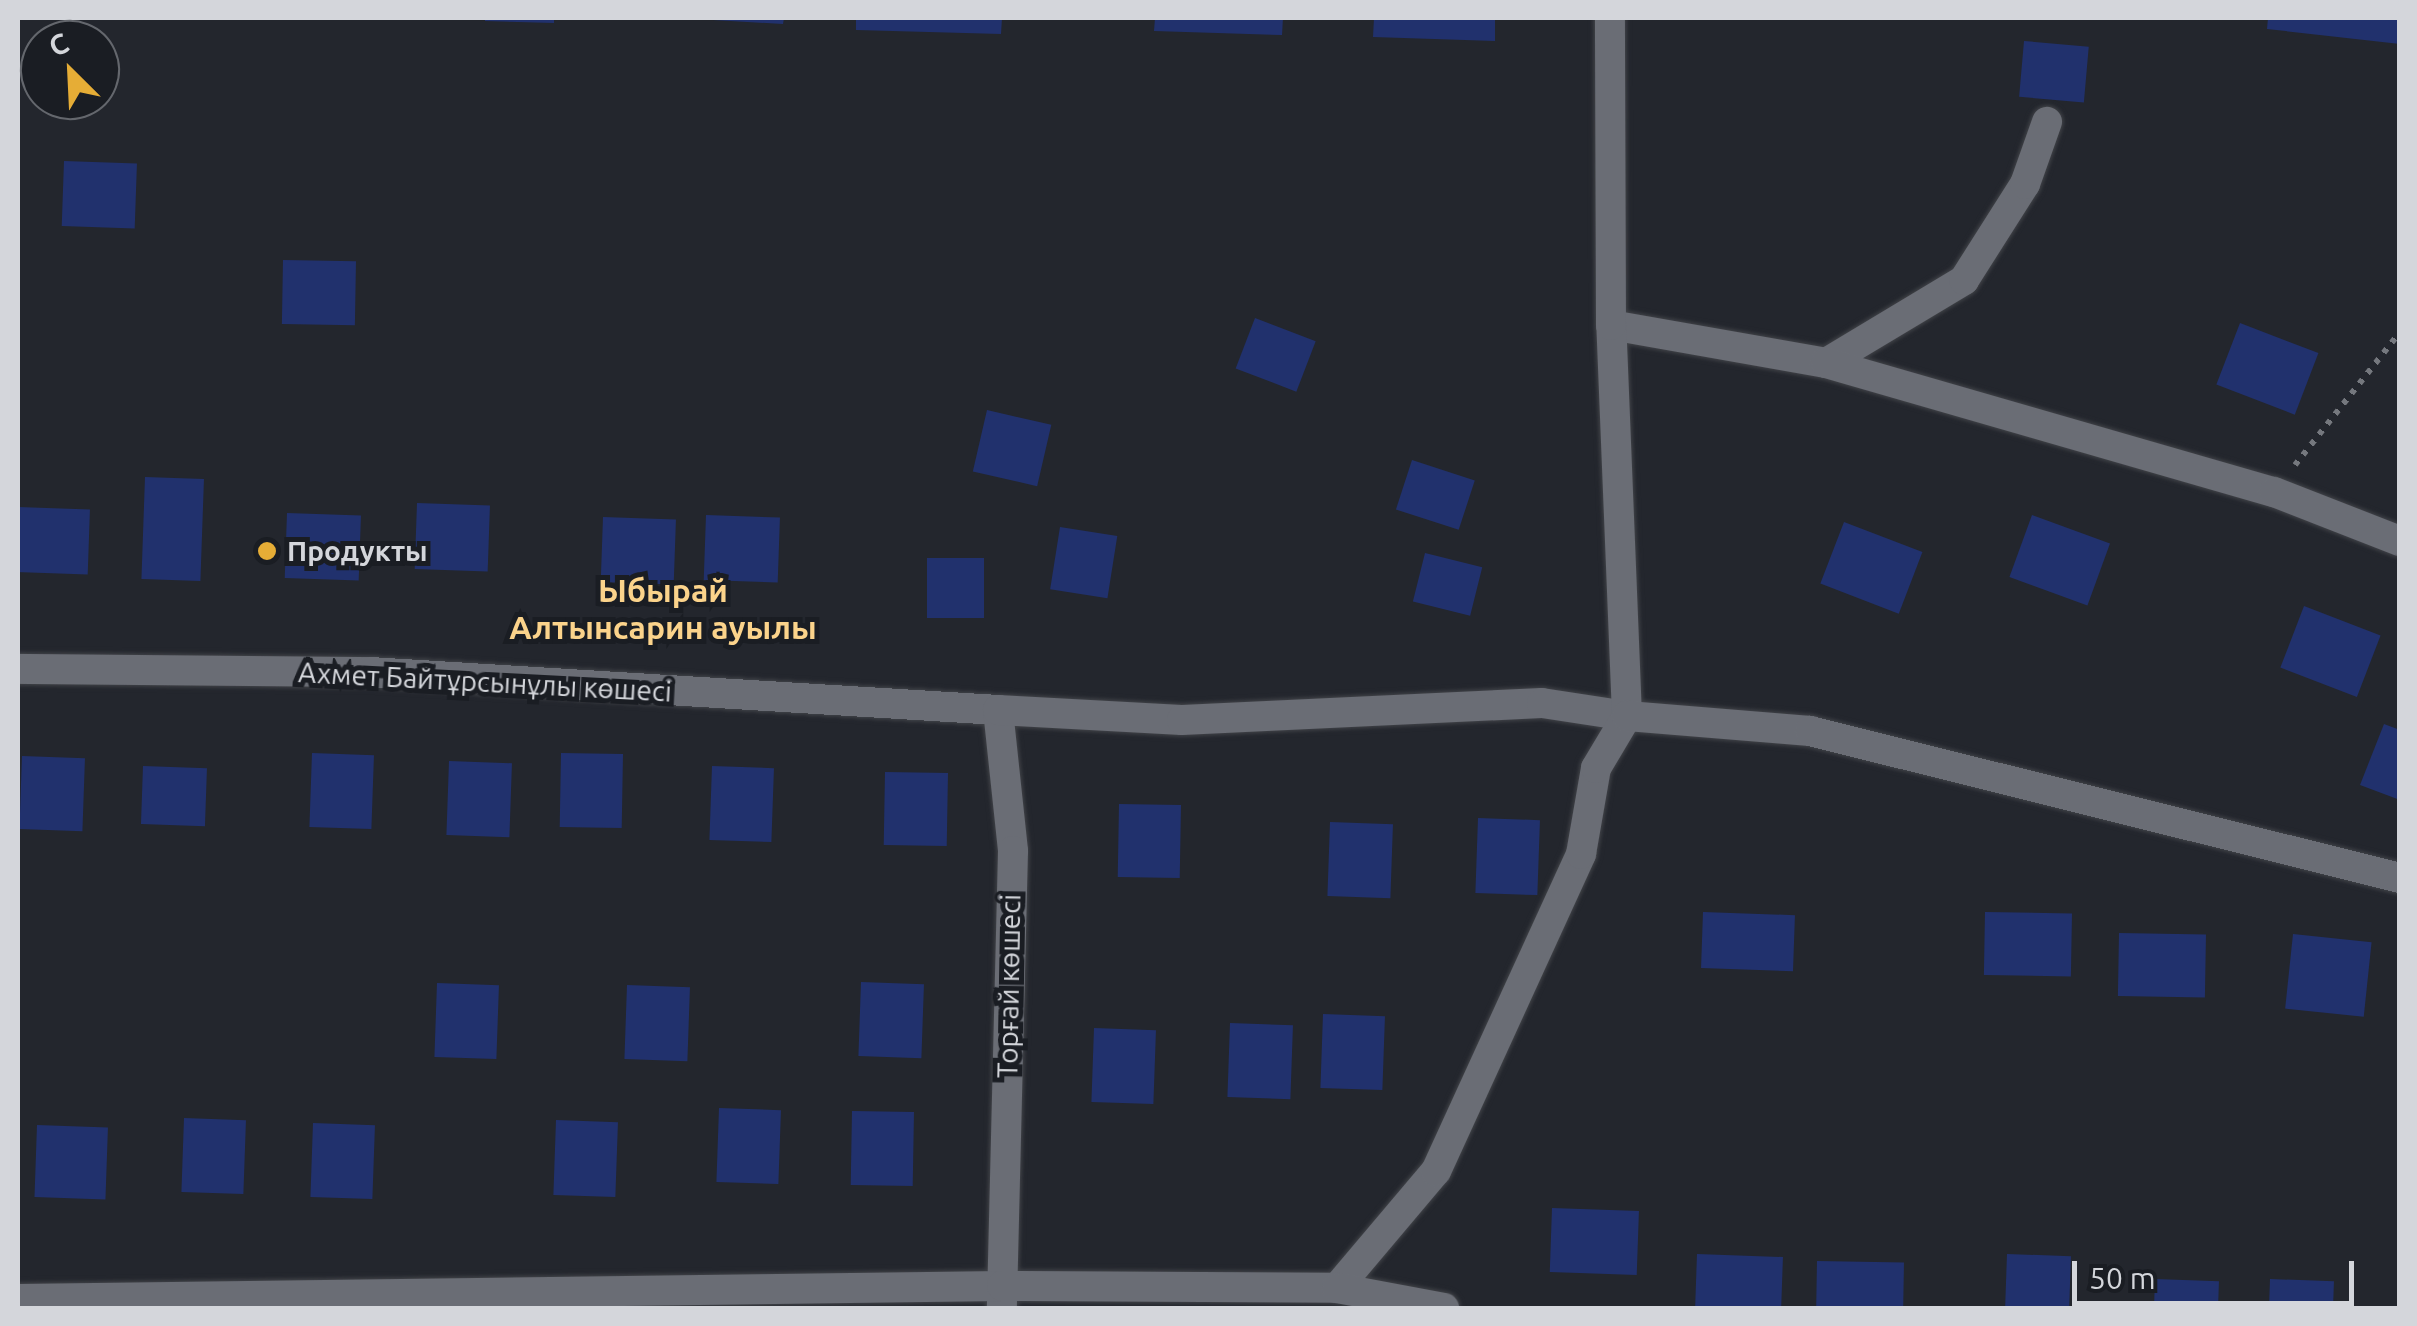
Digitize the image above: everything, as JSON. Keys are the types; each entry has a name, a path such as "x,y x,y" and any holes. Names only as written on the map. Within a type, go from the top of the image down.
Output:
{"street":[{"path":"1337,1288 1436,1171 1581,854 1596,768 1627,716 1610,325 1610,18"},
{"path":"1826,362 1964,280 2024,184 2047,122"},
{"path":"1610,325 1826,362 2274,492 2400,541"},
{"name":"Ахмет Байтұрсынұлы көшесі","path":"18,669 370,672 998,710"},
{"path":"998,710 1182,720 1542,703 1627,716 1810,731 2400,878"},
{"name":"Торғай көшесі","path":"998,710 1012,852 1002,1297"},
{"path":"18,1299 1002,1297 1337,1288 1444,1308"}],"path":[{"path":"2274,492 2400,332"}],"building":[{"path":"554,18 554,23 485,21"},
{"path":"679,18 784,18 783,24"},
{"path":"856,18 1002,18 1001,34 856,30"},
{"path":"1155,18 1283,18 1282,35 1154,31"},
{"path":"1374,18 1495,18 1495,41 1373,37"},
{"path":"2268,18 2400,18 2400,44 2267,29"},
{"path":"2024,41 2089,47 2084,102 2019,97"},
{"path":"64,161 137,164 135,229 62,226"},
{"path":"283,260 356,261 355,325 282,324"},
{"path":"1255,318 1316,341 1296,392 1236,368"},
{"path":"2240,323 2318,353 2295,415 2216,385"},
{"path":"987,410 1051,425 1037,486 973,471"},
{"path":"1412,460 1475,480 1459,530 1396,509"},
{"path":"145,477 204,479 200,581 141,579"},
{"path":"417,503 490,506 488,572 415,569"},
{"path":"18,507 90,510 88,574 18,572"},
{"path":"287,513 361,516 359,581 285,578"},
{"path":"706,515 780,518 778,583 704,580"},
{"path":"2032,515 2110,543 2087,605 2009,577"},
{"path":"603,517 676,520 674,585 601,582"},
{"path":"1844,522 1922,552 1899,614 1820,584"},
{"path":"1060,527 1117,536 1107,598 1050,589"},
{"path":"1425,553 1482,567 1470,616 1413,602"},
{"path":"927,558 984,558 984,618 927,618"},
{"path":"2304,606 2381,635 2357,697 2280,668"},
{"path":"2384,724 2400,730 2400,800 2360,785"},
{"path":"312,753 374,755 371,829 309,827"},
{"path":"561,753 623,754 622,828 560,827"},
{"path":"22,756 85,758 82,831 19,829"},
{"path":"449,761 512,763 509,837 446,835"},
{"path":"143,766 207,768 205,826 141,824"},
{"path":"712,766 774,768 771,842 709,840"},
{"path":"885,772 948,773 947,846 884,845"},
{"path":"1119,804 1181,805 1180,878 1118,877"},
{"path":"1478,818 1540,820 1537,895 1475,893"},
{"path":"1330,822 1393,824 1390,898 1327,896"},
{"path":"1703,912 1795,915 1793,971 1701,968"},
{"path":"1985,912 2072,914 2071,977 1984,975"},
{"path":"2119,933 2206,935 2205,998 2118,996"},
{"path":"2293,934 2372,942 2364,1017 2285,1009"},
{"path":"861,982 924,984 921,1058 858,1056"},
{"path":"437,983 499,985 496,1059 434,1057"},
{"path":"627,985 690,987 687,1061 624,1059"},
{"path":"1323,1014 1385,1016 1382,1090 1320,1088"},
{"path":"1230,1023 1293,1025 1290,1099 1227,1097"},
{"path":"1094,1028 1156,1030 1153,1104 1091,1102"},
{"path":"719,1108 781,1110 778,1184 716,1182"},
{"path":"852,1111 914,1112 913,1186 851,1185"},
{"path":"184,1118 246,1120 243,1194 181,1192"},
{"path":"556,1120 618,1122 615,1197 553,1195"},
{"path":"313,1123 375,1125 372,1199 310,1197"},
{"path":"37,1125 108,1127 105,1199 34,1197"},
{"path":"1552,1208 1639,1211 1637,1275 1550,1272"},
{"path":"1697,1254 1783,1257 1781,1308 1695,1308"},
{"path":"2007,1254 2071,1256 2069,1308 2005,1308"},
{"path":"1817,1261 1904,1263 1903,1308 1816,1308"},
{"path":"2155,1279 2219,1281 2218,1308 2154,1308"},
{"path":"2270,1279 2334,1281 2333,1308 2269,1308"}],"place":[{"name":"Продукты","path":"267,551"}],"district":[{"name":"Ыбырай Алтынсарин ауылы","path":"663,610"}]}
